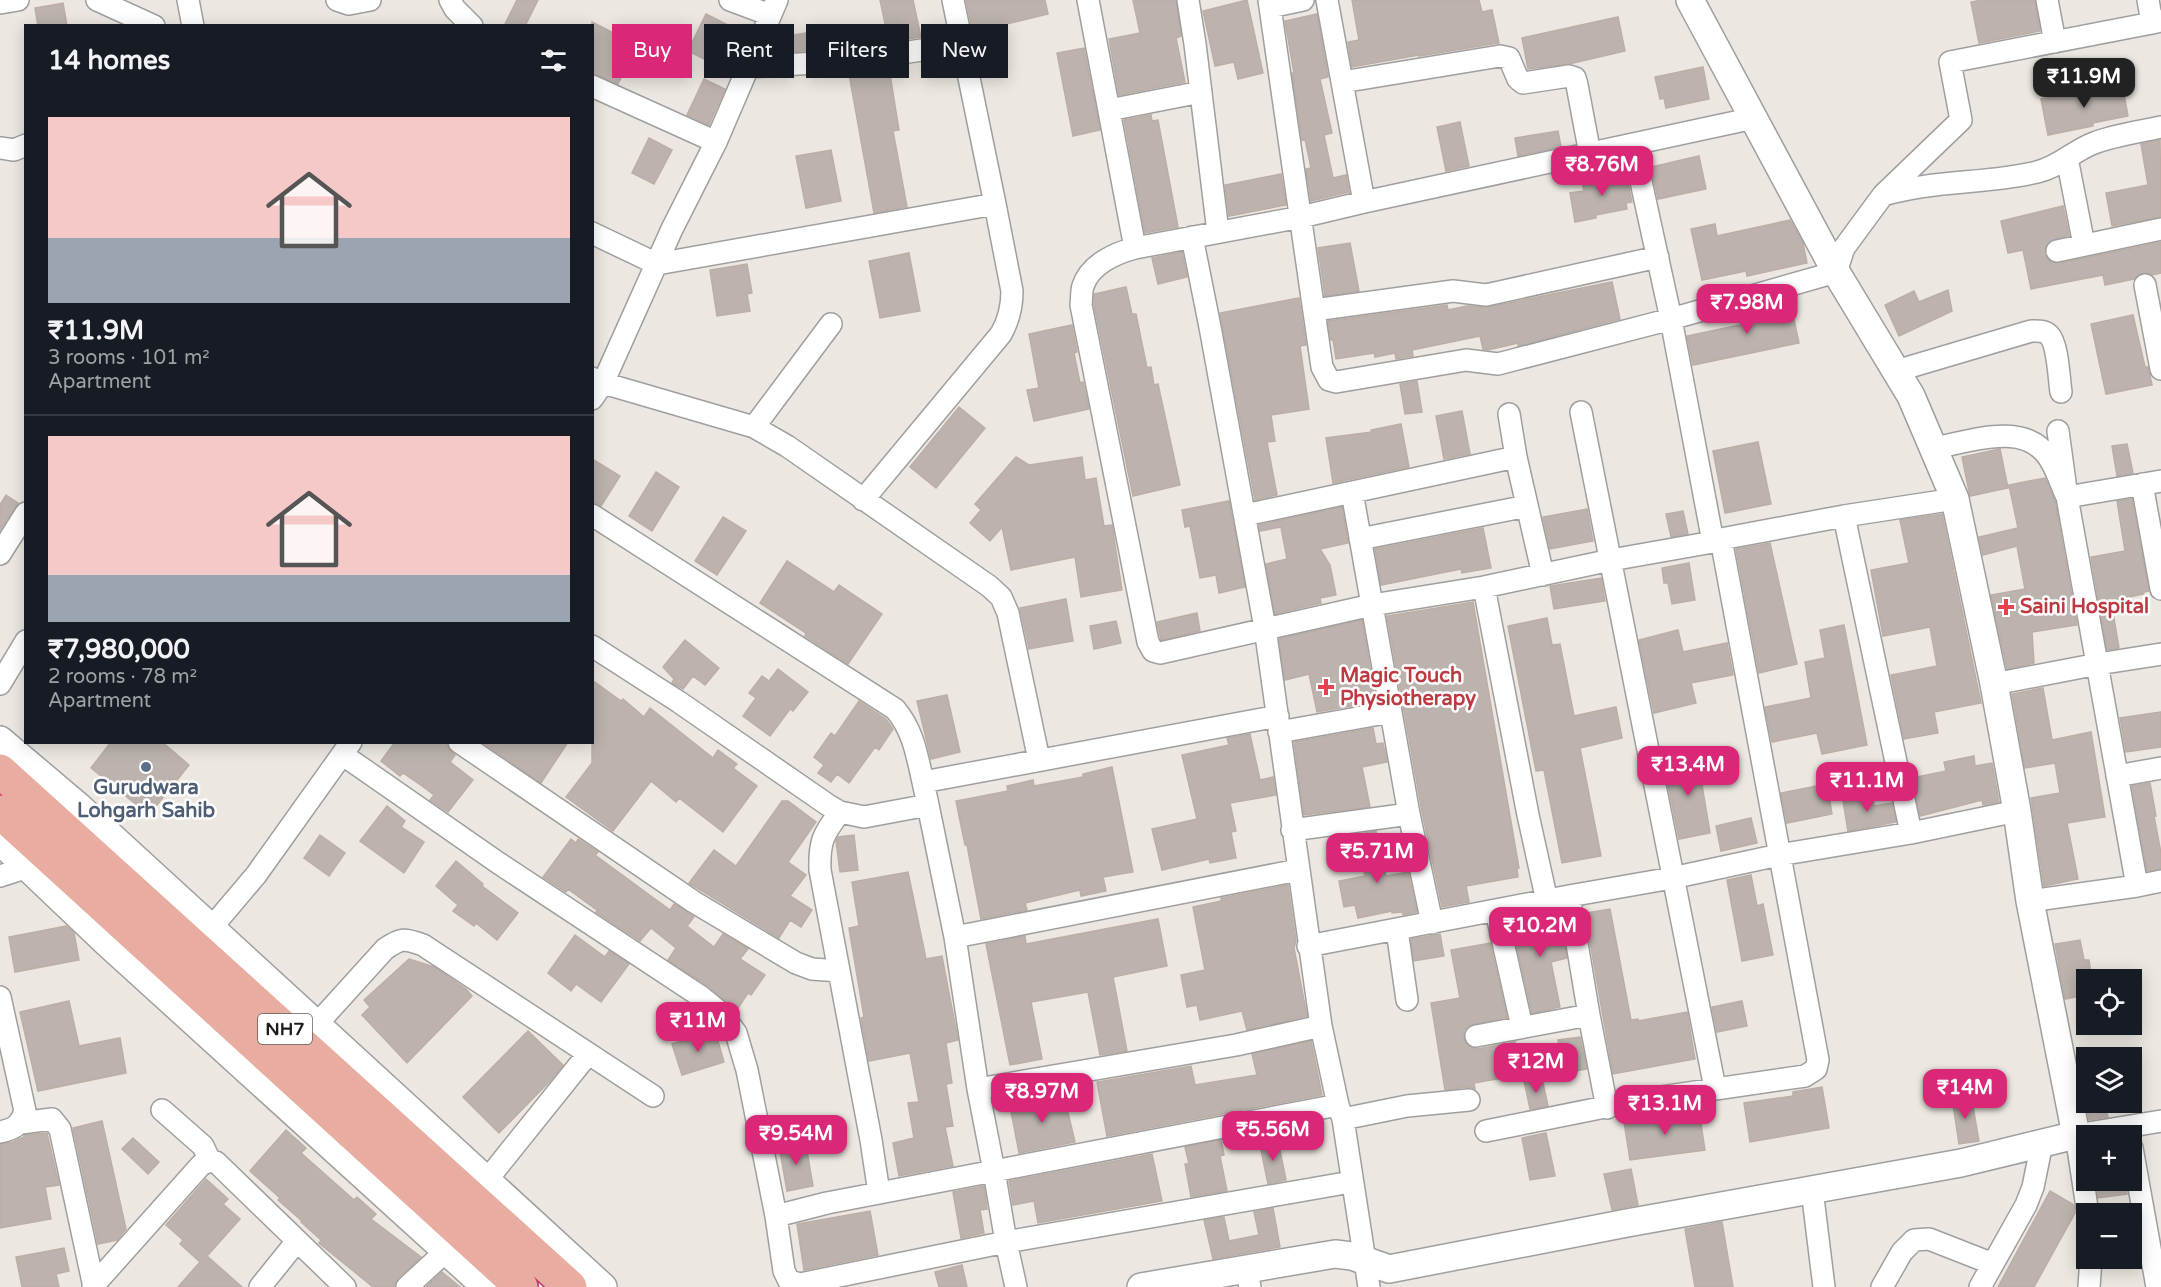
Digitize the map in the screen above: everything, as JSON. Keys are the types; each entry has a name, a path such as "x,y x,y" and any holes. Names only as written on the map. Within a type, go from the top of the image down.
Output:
{"highway":[{"name":"NH7","path":"0,771 570,1287"},
{"name":"NH7","path":"0,812 194,948 270,1074 455,1243 521,1287"}],"street":[{"path":"0,3 18,0"},
{"path":"97,0 144,15"},
{"path":"188,0 193,24"},
{"path":"337,0 349,4 370,0"},
{"path":"450,0 455,9 470,24"},
{"path":"730,0 773,8 766,24"},
{"path":"953,0 958,24"},
{"path":"1088,0 1135,249"},
{"path":"1188,0 1218,232"},
{"path":"1303,0 1269,3 1322,367 1329,380 1336,382 1466,360 1498,364 1671,319 1836,272"},
{"path":"1327,0 1364,202"},
{"path":"1366,1274 1961,1163 2076,1135 2030,901 2017,811 1994,684 1955,499 1911,396 1836,272 1690,0"},
{"path":"2047,0 2055,42"},
{"path":"1836,272 1844,248 1883,195 1961,120 1950,62 2157,22 2148,0"},
{"path":"794,64 848,61 921,50"},
{"path":"1342,82 1500,56 1509,58 1518,79 1523,83 1569,76 1575,78 1590,154"},
{"path":"743,78 716,142 596,387 754,427 787,446 863,500 968,569 1001,597 1008,613 1039,760"},
{"path":"863,500 1001,334 1008,321 1012,305 1012,291 969,78"},
{"path":"594,87 716,142"},
{"path":"1109,110 1201,92"},
{"path":"1754,118 1301,217 1135,249 1106,259 1083,285 1081,305 1148,642 1153,651 1160,653 1372,605 1484,587 1611,560 1844,516 1955,499"},
{"path":"1883,195 1926,186 2025,175 2059,165 2079,150 2095,143 2161,127"},
{"path":"1486,1131 1640,1100 1805,1076 1816,1069 1818,1059 1717,540 1634,145"},
{"path":"0,148 14,150 24,146"},
{"path":"2067,158 2084,245"},
{"path":"594,234 657,264 995,204"},
{"path":"2057,251 2161,228"},
{"path":"1192,237 1265,628 1308,946 1321,1026 1340,1112 1366,1274"},
{"path":"1314,310 1453,291 1486,295 1658,257"},
{"path":"2145,285 2161,369"},
{"path":"754,427 831,324"},
{"path":"1896,371 2031,331 2042,331 2050,336 2054,345 2061,392"},
{"path":"1581,412 1715,1088"},
{"path":"1509,414 1516,457 1543,575"},
{"path":"2058,431 2067,497 2137,886"},
{"path":"1934,448 1998,436 2025,439 2049,457 2067,497"},
{"path":"1245,515 1516,457"},
{"path":"2067,497 2152,482 2161,589"},
{"path":"1352,492 1409,814 1432,923"},
{"path":"1360,539 1527,506"},
{"path":"0,554 24,516"},
{"path":"594,516 895,709 906,722 914,741 955,937 978,1089 1016,1287"},
{"path":"1844,516 1911,833"},
{"path":"1484,587 1547,901"},
{"path":"0,684 24,644"},
{"path":"594,647 679,702 840,812 864,817 928,805"},
{"path":"1994,684 2161,654"},
{"path":"923,782 1039,760 1278,724 1391,712"},
{"path":"0,740 78,806 194,948 317,1024 603,1287"},
{"path":"462,744 713,914 796,963 812,969 839,971"},
{"path":"194,948 256,874 347,749 496,862 700,996 722,1014 736,1033 747,1070 776,1216 784,1271 789,1281 800,1284 1006,1242 1351,1182"},
{"path":"2117,776 2161,768"},
{"path":"1308,946 2017,811"},
{"path":"840,812 826,829 821,840 820,870 879,1193"},
{"path":"1292,830 1409,814"},
{"path":"0,841 105,942 270,1074"},
{"path":"0,876 28,867"},
{"path":"955,937 1298,870"},
{"path":"2030,901 2161,881"},
{"path":"1569,896 1589,1015 1608,1108"},
{"path":"1496,911 1522,1027"},
{"path":"1397,930 1407,1000"},
{"path":"317,1024 385,949 398,940 407,939 423,945 652,1096"},
{"path":"0,997 7,1059 25,1111 21,1123"},
{"path":"1476,1036 1589,1015"},
{"path":"978,1089 1204,1050 1321,1026"},
{"path":"486,1181 588,1054"},
{"path":"776,1216 994,1171 1340,1112 1469,1100"},
{"path":"162,1110 203,1146 210,1161"},
{"path":"0,1132 12,1129 21,1123 52,1119 60,1129 93,1286"},
{"path":"2142,1127 2161,1121"},
{"path":"1980,1287 2026,1205 2033,1187 2042,1143"},
{"path":"93,1286 201,1165 210,1161 216,1162 345,1287"},
{"path":"2142,1187 2156,1242 2157,1287"},
{"path":"1812,1190 1824,1287"},
{"path":"1882,1287 1902,1252 1914,1240 1929,1239 1993,1264"},
{"path":"260,1287 297,1241"},
{"path":"407,1287 455,1243 486,1287"},
{"path":"1142,1287 1248,1278 1335,1254 1352,1256 1366,1274"},
{"path":"2089,1287 2090,1269"}],"building":[{"path":"517,0 538,0 526,24 505,24"},
{"path":"880,0 913,0 921,37 909,39 909,24 885,24"},
{"path":"966,0 1045,0 1048,14 1006,24 971,24"},
{"path":"1133,0 1176,0 1181,36 1176,38 1185,82 1119,95 1109,39 1140,33"},
{"path":"1247,0 1263,73 1238,79 1234,62 1215,66 1203,11"},
{"path":"1352,0 1479,0 1482,12 1492,10 1499,43 1352,67 1348,42 1359,40"},
{"path":"2035,0 2040,31 1979,43 1971,2"},
{"path":"63,3 67,24 38,24 35,8"},
{"path":"706,14 726,24 704,24 704,59 692,53 692,43"},
{"path":"1317,14 1328,77 1320,79 1332,133 1324,135 1333,178 1346,175 1349,192 1311,201 1306,169 1311,168 1305,139 1302,140 1285,21"},
{"path":"1618,17 1625,51 1569,64 1528,69 1522,38"},
{"path":"592,22 612,32 612,78 621,78 618,84 594,74 594,24"},
{"path":"806,33 806,51 794,51 794,35"},
{"path":"1084,48 1100,130 1073,136 1057,53"},
{"path":"1703,67 1709,99 1666,108 1664,98 1660,99 1655,77"},
{"path":"850,78 891,78 899,130 893,131 907,207 874,213"},
{"path":"704,79 725,89 709,125 687,115"},
{"path":"2122,84 2128,116 2048,135 2041,99"},
{"path":"1151,115 1152,121 1158,120 1178,227 1145,233 1124,120"},
{"path":"1460,122 1469,166 1446,171 1437,127"},
{"path":"1558,131 1561,147 1518,156 1515,138"},
{"path":"649,138 672,150 654,184 632,173"},
{"path":"2160,140 2161,217 2112,226 2106,193 2148,185 2141,144"},
{"path":"831,150 841,201 806,208 796,156"},
{"path":"1699,156 1706,189 1658,199 1651,167"},
{"path":"1624,166 1632,202 1626,203 1627,209 1575,222 1570,193 1584,191 1582,182 1615,177 1613,168"},
{"path":"1281,174 1286,205 1229,216 1225,185"},
{"path":"2063,206 2069,235 2048,242 2044,253 2048,260 2060,263 2161,242 2161,273 2152,275 2142,273 2134,279 2105,285 2103,275 2031,289 2023,250 2008,253 2001,221"},
{"path":"1790,220 1803,243 1807,263 1747,276 1746,271 1702,280 1691,229 1715,224 1717,236"},
{"path":"1350,243 1359,291 1325,296 1318,248"},
{"path":"1182,252 1187,277 1158,284 1152,258"},
{"path":"909,253 920,311 880,318 869,261"},
{"path":"747,264 752,293 747,294 750,311 717,316 710,270"},
{"path":"1612,282 1620,319 1518,346 1518,343 1488,350 1483,349 1480,336 1412,350 1413,356 1396,359 1395,353 1375,357 1374,353 1336,359 1333,340 1331,340 1328,321 1447,305 1448,310 1467,306 1489,307"},
{"path":"1126,287 1132,314 1136,314 1147,368 1151,367 1154,385 1158,384 1180,485 1133,496 1094,305 1094,294"},
{"path":"1948,290 1952,311 1899,336 1885,305 1914,291 1919,302"},
{"path":"1299,298 1306,345 1300,346 1309,409 1271,415 1275,441 1267,442 1277,495 1255,500 1220,313"},
{"path":"1790,301 1799,343 1693,365 1687,336 1749,323 1746,311"},
{"path":"2133,315 2145,367 2148,367 2152,385 2106,394 2091,324"},
{"path":"1072,325 1077,352 1074,353 1080,383 1083,382 1089,409 1034,421 1027,390 1039,388 1029,334"},
{"path":"1417,381 1422,412 1405,414 1400,384"},
{"path":"959,407 985,428 936,488 910,467"},
{"path":"1462,411 1470,454 1444,459 1436,416"},
{"path":"1401,424 1409,467 1333,483 1326,438 1372,432 1371,430"},
{"path":"1758,442 1771,504 1725,513 1713,451"},
{"path":"2127,444 2133,473 2117,476 2112,446"},
{"path":"2000,449 2008,488 1970,496 1962,457"},
{"path":"1016,457 1029,465 1082,457 1085,480 1096,478 1104,526 1112,525 1122,590 1081,597 1075,557 1011,570 1002,527 990,541 970,523 981,510 975,504"},
{"path":"594,460 620,476 601,506 594,503"},
{"path":"656,472 679,487 652,531 629,516"},
{"path":"2045,478 2055,501 2077,625 2032,632 2034,663 2007,669 1991,595 2025,589 2017,546 1983,555 1979,537 2018,528 2009,485"},
{"path":"6,495 18,503 0,530 0,505"},
{"path":"2132,499 2149,591 2111,601 2119,648 2107,650 2091,557 2125,551 2117,501"},
{"path":"1229,501 1245,587 1219,593 1216,575 1200,578 1190,526 1185,527 1182,510"},
{"path":"1342,507 1348,543 1320,549 1330,565 1336,595 1320,598 1321,603 1275,614 1266,564 1287,559 1281,527 1260,531 1259,525"},
{"path":"1587,509 1593,541 1550,549 1543,517"},
{"path":"1683,511 1688,534 1671,537 1666,514"},
{"path":"1942,514 1981,703 1934,712 1938,733 1904,739 1891,675 1937,666 1930,627 1883,636 1871,570 1909,563 1900,520"},
{"path":"723,517 746,531 717,575 695,561"},
{"path":"1483,528 1491,568 1462,573 1461,569 1381,585 1375,549"},
{"path":"1770,543 1797,664 1759,673 1736,549"},
{"path":"787,561 834,592 839,585 882,614 848,664 760,603"},
{"path":"1689,563 1695,600 1672,604 1668,583 1664,583 1662,568"},
{"path":"1601,578 1605,601 1554,609 1550,586"},
{"path":"1066,599 1073,641 1029,649 1020,608"},
{"path":"1473,602 1519,868 1517,868 1518,877 1466,886 1469,902 1442,907 1422,812 1387,616"},
{"path":"1197,613 1200,631 1161,640 1157,622"},
{"path":"1547,618 1552,645 1560,644 1574,716 1616,707 1622,738 1580,748 1601,856 1562,863 1544,770 1536,771 1508,626"},
{"path":"1362,620 1375,697 1368,699 1368,703 1317,712 1309,674 1285,680 1279,639"},
{"path":"1116,621 1121,643 1094,649 1090,626"},
{"path":"1844,625 1867,745 1822,754 1817,733 1772,742 1765,707 1811,698 1805,662 1825,658 1820,630"},
{"path":"1678,630 1683,652 1727,643 1733,675 1691,683 1696,703 1654,713 1639,640"},
{"path":"685,640 719,668 705,685 693,676 683,689 672,683 674,679 663,667"},
{"path":"778,669 808,692 793,711 790,709 770,736 743,716 756,698 749,693 762,676 769,681"},
{"path":"594,681 621,701 623,699 644,717 650,708 713,758 718,750 737,764 733,768 757,786 723,832 679,798 676,802 651,781 613,831 566,797 592,763"},
{"path":"2043,688 2052,740 2091,732 2105,817 2067,823 2078,879 2044,886 2031,798 2060,793 2055,763 2025,768 2012,694"},
{"path":"947,695 960,752 931,759 917,701"},
{"path":"859,701 886,719 893,729 879,750 875,747 849,783 837,774 831,782 818,773 824,765 814,757 831,733 835,736"},
{"path":"2161,712 2161,747 2126,752 2120,718"},
{"path":"1373,728 1376,744 1383,743 1387,762 1362,767 1370,807 1304,815 1294,742"},
{"path":"1250,734 1260,780 1273,777 1276,795 1230,803 1236,831 1231,832 1236,858 1210,863 1209,859 1162,870 1152,829 1197,819 1182,755 1229,745 1227,738"},
{"path":"109,744 164,744 189,765 149,815 91,768"},
{"path":"394,744 447,744 455,755 450,762 473,780 448,812 430,800 434,795 403,773 400,776 381,761"},
{"path":"485,744 567,744 541,783"},
{"path":"1974,756 1975,766 1992,763 1999,802 1983,805 1982,800 1920,816 1912,778 1946,771 1944,762"},
{"path":"1703,759 1707,784 1702,785 1710,833 1679,839 1664,765"},
{"path":"1112,767 1133,872 1103,877 1106,891 1081,896 1080,890 1025,903 1027,910 981,919 956,801 1008,791 1007,786 1033,780 1034,786 1083,777 1083,774"},
{"path":"2150,783 2161,853 2161,869 2147,871 2132,786"},
{"path":"1827,784 1832,814 1787,823 1781,793"},
{"path":"1872,795 1874,806 1892,803 1896,822 1848,831 1843,801"},
{"path":"782,801 788,801 816,822 788,862 806,875 790,896 812,910 801,927 790,920 779,938 689,883 714,850 736,866"},
{"path":"387,806 405,821 401,827 424,842 404,873 360,841"},
{"path":"1751,818 1757,843 1721,851 1716,826"},
{"path":"1376,831 1386,876 1408,872 1417,912 1403,915 1402,912 1392,913 1392,911 1358,918 1355,905 1344,907 1339,881 1365,876 1357,841 1361,840 1359,834"},
{"path":"320,835 345,853 329,876 304,858"},
{"path":"854,835 858,870 840,872 836,841 838,837"},
{"path":"571,839 576,843 578,839 598,852 595,855 670,910 674,904 694,917 687,926 714,947 723,934 748,949 740,959 765,975 751,995 748,993 736,1011 708,986 668,960 676,948 651,928 640,941 596,912 598,911 568,889 566,892 543,877"},
{"path":"456,861 483,884 482,886 518,913 497,940 476,923 474,926 453,911 458,905 436,886"},
{"path":"908,872 926,959 942,956 958,1040 946,1043 952,1083 946,1084 953,1126 945,1127 953,1166 899,1176 893,1143 914,1138 908,1103 919,1102 910,1053 869,1061 849,928 859,926 852,882"},
{"path":"1751,875 1757,906 1763,904 1773,955 1742,961 1727,880"},
{"path":"1288,885 1296,941 1294,948 1307,1016 1247,1030 1242,1011 1200,1020 1197,1005 1187,1007 1181,975 1205,970 1193,907 1221,901 1221,898"},
{"path":"1610,909 1631,1020 1638,1019 1638,1021 1687,1012 1695,1059 1613,1074 1585,913"},
{"path":"1549,914 1551,919 1560,918 1567,958 1551,962 1560,1007 1532,1013 1511,921"},
{"path":"1158,919 1167,966 1113,977 1127,1051 1100,1055 1088,992 1031,1002 1042,1059 1010,1065 986,944 1025,936 1026,944"},
{"path":"66,926 74,933 79,960 15,972 9,937"},
{"path":"1440,934 1444,956 1414,961 1411,939"},
{"path":"575,935 605,957 609,951 629,964 601,1002 576,984 571,991 548,973"},
{"path":"2080,940 2084,960 2089,960 2090,969 2076,969 2076,997 2065,999 2055,944"},
{"path":"1490,943 1507,1017 1468,1026 1464,1031 1464,1039 1467,1045 1478,1049 1515,1042 1520,1075 1474,1083 1475,1089 1468,1087 1445,1090 1431,1003 1460,998 1451,950"},
{"path":"409,959 434,967 466,989 472,996 407,1063 362,1015 370,1007 364,1000"},
{"path":"69,1001 79,1046 120,1038 126,1073 38,1091 20,1012"},
{"path":"1742,1001 1747,1026 1717,1032 1712,1007"},
{"path":"528,1031 563,1065 499,1133 463,1097"},
{"path":"715,1031 724,1062 682,1075 672,1044"},
{"path":"1580,1037 1587,1069 1564,1073 1558,1040"},
{"path":"1311,1041 1322,1095 1107,1136 1097,1082 1191,1066 1195,1085 1257,1075 1252,1054"},
{"path":"1542,1078 1548,1106 1530,1109 1524,1081"},
{"path":"1822,1087 1829,1128 1750,1142 1744,1103 1793,1096 1793,1092"},
{"path":"1971,1095 1979,1141 1959,1144 1952,1098"},
{"path":"1064,1096 1075,1142 1019,1153 1010,1106"},
{"path":"1699,1111 1705,1150 1630,1160 1624,1122"},
{"path":"2088,1113 2107,1113 2108,1117 2089,1120"},
{"path":"102,1121 126,1229 117,1240 98,1244 73,1128"},
{"path":"1279,1129 1282,1140 1264,1144 1261,1133"},
{"path":"286,1130 306,1148 301,1153 354,1200 357,1197 376,1214 371,1219 421,1257 398,1278 395,1287 373,1287 319,1243 321,1240 250,1171"},
{"path":"47,1133 59,1185 45,1187 51,1219 0,1228 0,1144 13,1142 24,1135"},
{"path":"1546,1133 1555,1176 1530,1180 1522,1138"},
{"path":"133,1138 159,1162 148,1174 122,1149"},
{"path":"805,1140 813,1186 787,1191 779,1145"},
{"path":"1221,1140 1224,1155 1220,1156 1227,1191 1191,1197 1185,1164 1189,1164 1185,1147"},
{"path":"1278,1141 1286,1180 1268,1184 1260,1145"},
{"path":"1152,1154 1162,1201 1038,1223 1034,1201 1013,1205 1009,1181"},
{"path":"1631,1169 1638,1205 1612,1210 1604,1174"},
{"path":"206,1179 228,1199 223,1204 240,1219 207,1256 242,1287 178,1287 200,1262 180,1244 183,1240 166,1225"},
{"path":"984,1186 987,1209 980,1210 984,1233 961,1238 953,1192"},
{"path":"2050,1191 2074,1205 2075,1213 2034,1287 1998,1287"},
{"path":"2097,1191 2127,1191 2127,1194 2098,1198"},
{"path":"1273,1208 1280,1247 1213,1259 1204,1220 1224,1217 1229,1241 1259,1235 1254,1212"},
{"path":"870,1211 878,1255 804,1270 797,1224"},
{"path":"1722,1222 1733,1287 1695,1287 1685,1229"},
{"path":"64,1248 69,1271 56,1274 59,1287 22,1287 16,1257"},
{"path":"962,1265 967,1287 939,1287 935,1272"},
{"path":"442,1272 460,1287 426,1287"}],"place":[{"name":"Saini Hospital","path":"2006,607"},
{"name":"Magic Touch Physiotherapy","path":"1326,687"},
{"name":"Gurudwara Lohgarh Sahib","path":"146,767"}]}
